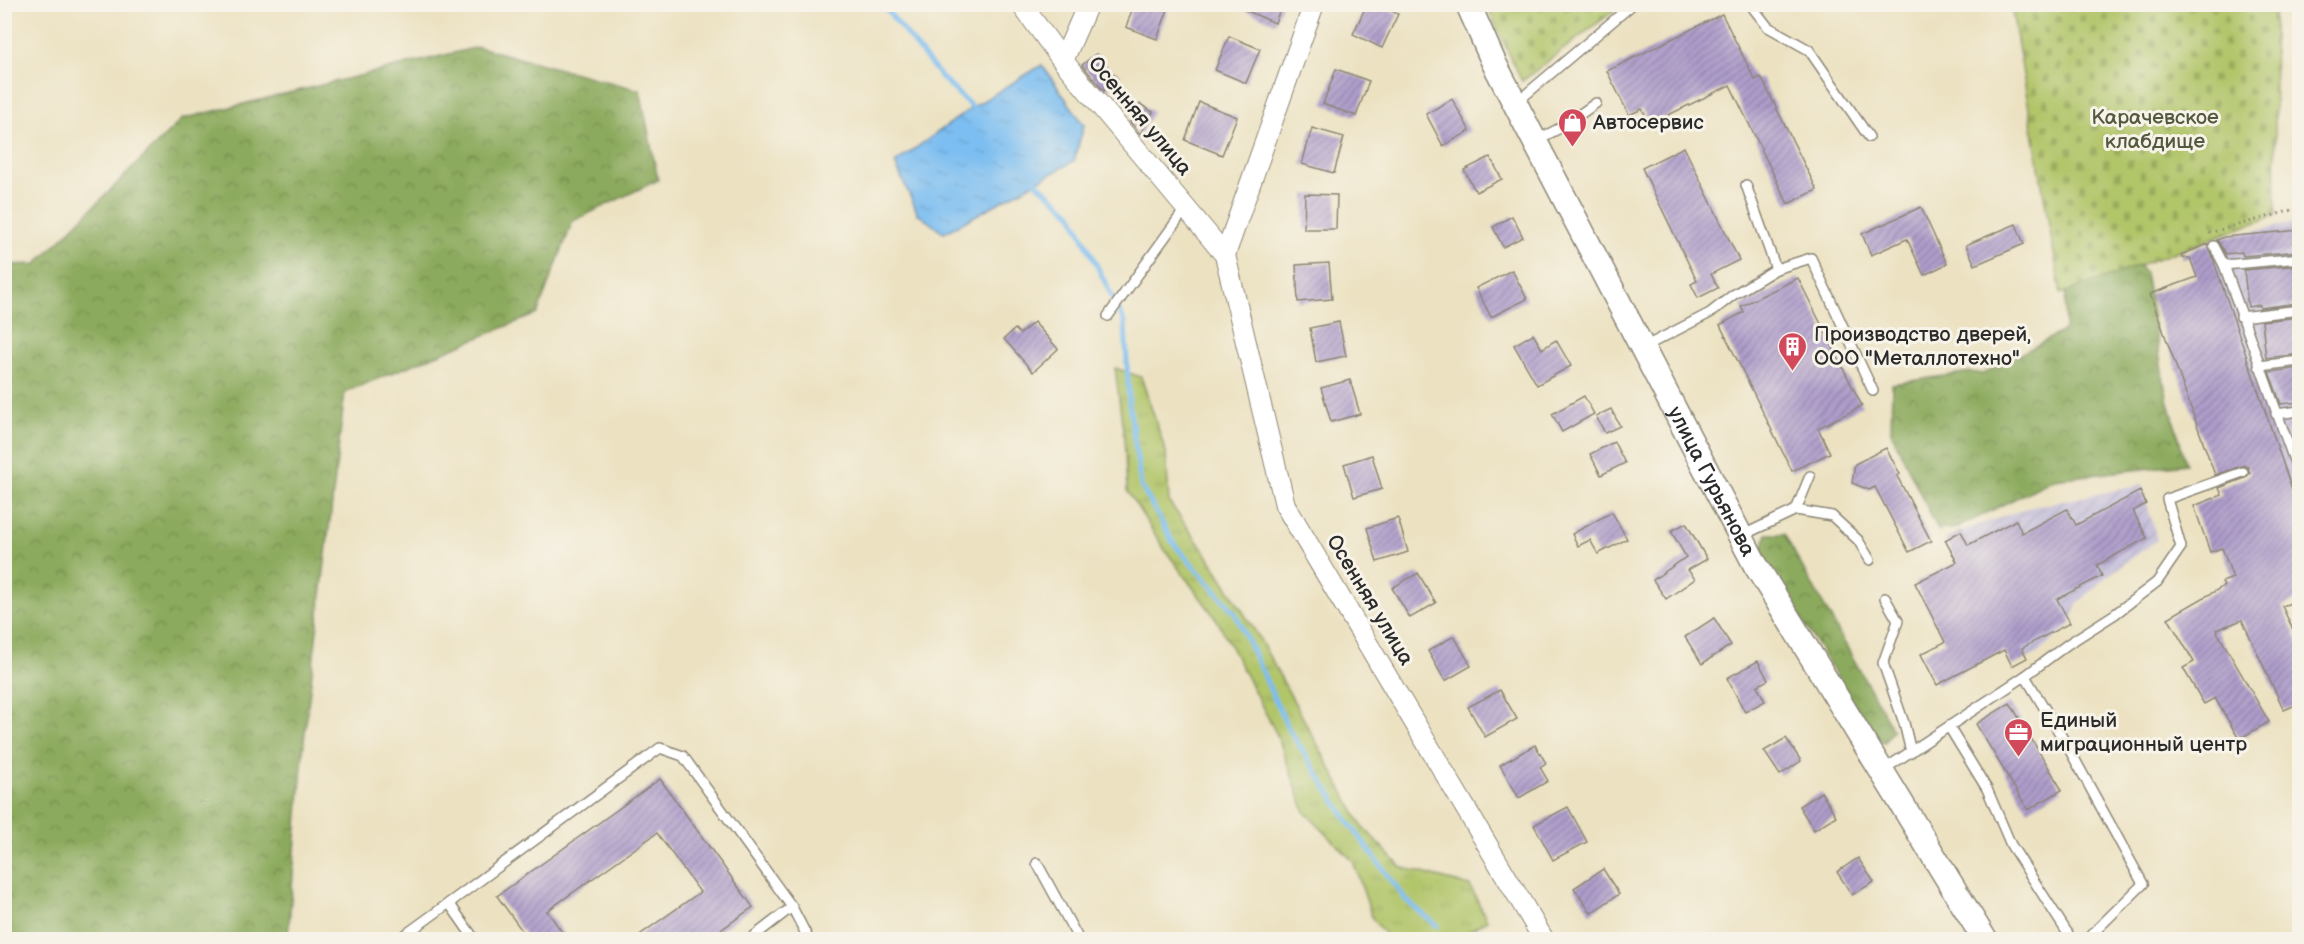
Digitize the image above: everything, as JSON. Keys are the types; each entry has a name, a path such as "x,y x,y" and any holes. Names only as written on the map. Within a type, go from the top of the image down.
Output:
{"street":[{"name":"Осенняя улица","path":"1021,4 1063,61 1225,255 1285,505 1544,939"},
{"path":"1063,61 1088,4"},
{"path":"1225,255 1314,4"},
{"name":"улица Гурьянова","path":"1468,4 1494,63 1755,564 1985,939"}],"lane":[{"path":"1515,103 1633,4"},
{"path":"1749,4 1768,27 1809,50 1869,137"},
{"path":"1534,141 1562,128 1596,103"},
{"path":"1746,185 1776,269"},
{"path":"1108,316 1186,208"},
{"path":"2214,246 2224,266 2299,473"},
{"path":"1642,348 1710,313 1733,295 1776,269 1811,258 1873,391"},
{"path":"2224,266 2300,258"},
{"path":"2241,317 2300,310"},
{"path":"2259,366 2300,361"},
{"path":"2276,414 2300,411"},
{"path":"1881,771 2025,676 2157,582 2181,547 2167,499 2243,472"},
{"path":"1796,510 1810,476"},
{"path":"1740,536 1796,510 1832,516 1858,540 1870,560"},
{"path":"1885,598 1898,621 1883,663 1904,723 1911,752"},
{"path":"2025,676 2068,747 2143,884 2086,939"},
{"path":"1949,727 1987,789 2011,845 2072,939"},
{"path":"398,939 660,748 683,756 792,907 809,939"},
{"path":"1037,863 1079,939"},
{"path":"449,903 475,939"},
{"path":"749,939 792,907"}],"path":[{"path":"2214,246 2208,233 2300,208"}],"shaded area":[{"path":"2299,222 2299,572 2188,252 2223,237"},
{"path":"2142,485 2157,540 2106,577 2077,604 2071,624 2037,654 2012,666 1945,540 1961,531 2028,508"}],"green space":[{"path":"1486,5 1621,5 1522,81"},
{"name":"Карачевское клабдище","path":"2011,5 2274,5 2276,215 2061,294"},
{"path":"478,47 640,90 658,180 573,221 537,314 345,392 304,741 288,936 285,940 5,939 5,265 36,264 182,119"},
{"path":"2106,222 2145,273 2165,388 2186,464 2054,479 1957,528 1938,530 1891,432 1892,384 1970,372 1983,374 2065,330 2067,224"},
{"path":"1115,368 1141,377 1166,452 1169,502 1210,559 1257,634 1362,826 1401,867 1470,886 1487,920 1457,939 1389,939 1373,920 1353,861 1305,812 1277,735 1217,620 1165,550 1127,491 1124,437"},
{"path":"1767,534 1784,534 1893,730 1884,743 1871,731 1760,553"}],"water":[{"path":"1042,65 1084,125 1074,161 944,233 918,214 895,163 973,107"}],"building":[{"path":"1134,4 1170,4 1157,39 1126,27"},
{"path":"1231,4 1282,4 1275,23"},
{"path":"1367,4 1376,4 1398,14 1382,48 1353,34"},
{"path":"1722,14 1755,80 1761,77 1817,190 1788,204 1730,85 1650,124 1642,109 1629,115 1607,71"},
{"path":"1229,36 1260,49 1246,83 1215,70"},
{"path":"1096,54 1118,79 1104,91 1082,65"},
{"path":"1336,69 1369,81 1356,116 1323,104"},
{"path":"1452,99 1470,131 1443,146 1426,114"},
{"path":"1199,102 1237,117 1222,155 1185,140"},
{"path":"1140,104 1153,112 1140,134 1130,122"},
{"path":"1312,128 1344,137 1334,173 1302,164"},
{"path":"1684,147 1739,260 1711,274 1718,288 1698,298 1691,284 1697,281 1642,168"},
{"path":"1490,157 1502,179 1476,192 1464,170"},
{"path":"1305,194 1337,195 1336,229 1304,229"},
{"path":"1921,207 1947,264 1924,275 1907,239 1871,255 1862,234"},
{"path":"1512,216 1523,237 1503,247 1493,227"},
{"path":"2016,224 2024,244 1975,265 1966,245"},
{"path":"2300,230 2300,251 2243,256 2242,252 2226,254 2217,240 2224,237"},
{"path":"2208,244 2300,513 2300,600 2282,606 2300,645 2300,703 2284,710 2242,620 2216,630 2269,722 2239,739 2215,698 2204,704 2183,668 2194,662 2168,618 2224,586 2222,582 2233,578 2222,548 2210,552 2194,506 2222,495 2219,488 2245,478 2250,473 2248,467 2244,465 2215,475 2150,294 2197,277 2190,258 2182,258 2181,255"},
{"path":"1329,263 1332,299 1298,302 1296,265"},
{"path":"2300,265 2300,303 2260,308 2260,305 2248,307 2244,270"},
{"path":"1512,270 1527,299 1491,317 1476,288"},
{"name":"Производство дверей, ООО \"Металлотехно\"","path":"1798,278 1862,406 1818,428 1830,453 1792,471 1720,325 1744,312 1741,306"},
{"path":"2300,317 2300,354 2266,358 2262,321"},
{"path":"1034,322 1058,349 1033,372 1004,339 1015,329 1020,334"},
{"path":"1339,322 1346,356 1316,362 1310,328"},
{"path":"1533,334 1542,349 1556,340 1571,366 1537,385 1514,345"},
{"path":"2300,368 2300,402 2281,404 2269,372"},
{"path":"1350,380 1360,414 1331,422 1321,388"},
{"path":"1584,396 1594,414 1562,432 1552,414"},
{"path":"1611,409 1620,426 1605,433 1596,416"},
{"path":"1614,442 1625,463 1601,475 1590,454"},
{"path":"1886,448 1900,474 1897,476 1931,541 1909,552 1875,487 1869,490 1852,483 1855,464"},
{"path":"1372,455 1382,489 1354,497 1344,464"},
{"path":"2140,491 2146,504 2133,511 2147,538 2097,565 2102,576 2057,599 2070,623 2022,648 2027,658 2012,666 2004,650 1937,685 1921,654 1945,642 1915,583 1957,562 1945,540 1961,531 1968,545 2016,520 2022,533 2067,509 2076,525"},
{"path":"1612,512 1627,539 1598,554 1590,540 1578,546 1572,534"},
{"path":"1398,518 1408,552 1377,562 1367,528"},
{"path":"1686,523 1707,559 1688,570 1695,579 1666,599 1653,580 1686,557 1671,531"},
{"path":"1418,573 1436,603 1410,618 1392,588"},
{"path":"1714,618 1731,645 1702,664 1685,637"},
{"path":"1454,636 1471,666 1445,681 1428,651"},
{"path":"1758,661 1768,680 1757,686 1765,701 1745,712 1727,678"},
{"path":"1500,690 1517,719 1485,737 1468,707"},
{"name":"Единый миграционный центр","path":"2010,703 2062,790 2028,810 1976,724"},
{"path":"1786,738 1801,761 1780,775 1764,751"},
{"path":"1535,745 1546,763 1540,767 1548,781 1519,798 1500,765"},
{"path":"660,779 753,907 708,939 634,939 700,892 657,833 547,911 567,939 528,939 497,896"},
{"path":"1821,792 1836,816 1814,830 1799,806"},
{"path":"1568,807 1587,842 1553,860 1534,825"},
{"path":"1858,858 1874,882 1852,895 1837,872"},
{"path":"1603,869 1619,894 1591,913 1574,888"}],"waterway":[{"path":"882,4 941,77 977,112"},
{"path":"1031,178 1071,213 1125,323 1129,403 1141,486 1174,544 1235,613 1288,728 1350,824 1406,900 1437,926"}],"place":[{"name":"Автосервис","path":"1572,148"},
{"name":"Производство дверей, ООО \"Металлотехно\"","path":"1793,372"},
{"name":"Единый миграционный центр","path":"2019,758"}]}
